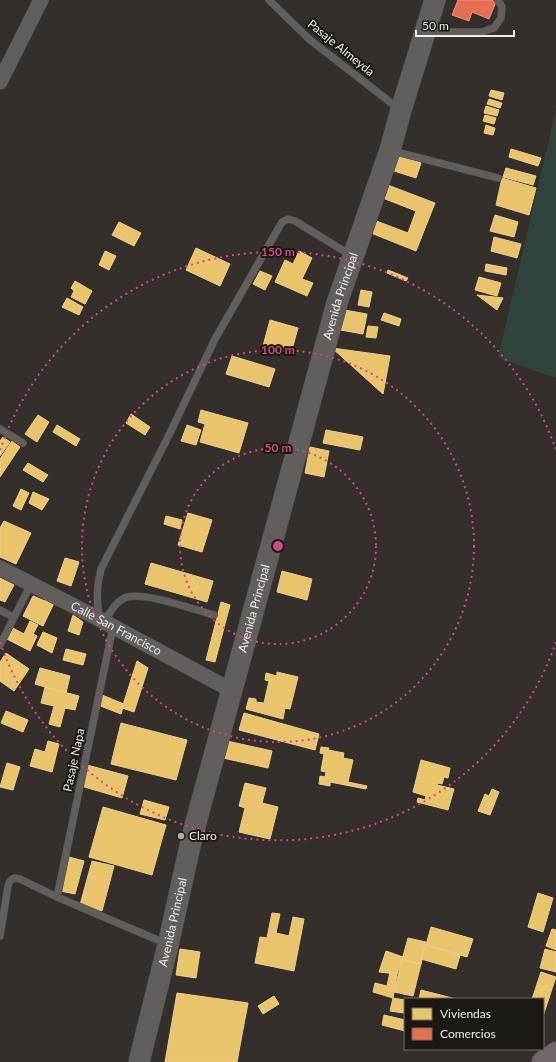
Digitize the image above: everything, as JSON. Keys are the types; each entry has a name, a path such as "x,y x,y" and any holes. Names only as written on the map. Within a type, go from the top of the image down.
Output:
{"highway":[{"path":"543,1062 556,1053"}],"main road":[{"name":"Avenida Principal","path":"139,1062 168,945 192,837 337,303 390,150 435,0"}],"street":[{"path":"0,82 40,0"},
{"name":"Calle San Francisco","path":"0,568 231,690"}],"lane":[{"name":"Pasaje Almeyda","path":"269,0 310,39 401,110"},
{"path":"425,32 482,32 494,28 501,18 502,7 498,0"},
{"path":"390,150 498,178"},
{"path":"106,623 96,592 101,569 169,435 215,339 282,222 288,219 296,221 354,257"},
{"path":"0,430 23,443"},
{"path":"0,645 31,584"},
{"path":"106,623 109,614 116,604 124,598 134,596 146,596 214,615"},
{"path":"0,610 13,618"},
{"name":"Pasaje Napa","path":"57,897 106,623"},
{"path":"0,936 8,886 10,880 14,878 20,879 57,897 168,945"}],"green space":[{"path":"556,109 556,378 498,358"}],"building: Viviendas":[{"path":"491,90 504,93 502,100 489,96"},
{"path":"489,99 502,103 500,108 487,104"},
{"path":"486,106 499,110 497,116 484,113"},
{"path":"485,115 496,118 494,124 483,121"},
{"path":"486,125 495,128 493,135 484,133"},
{"path":"511,149 541,158 538,166 509,157"},
{"path":"396,155 421,163 416,178 391,170"},
{"path":"506,168 536,176 533,185 503,177"},
{"path":"502,178 536,188 529,215 496,205"},
{"path":"385,184 435,203 416,251 366,231 371,219 408,233 416,211 380,197"},
{"path":"495,215 518,222 514,237 490,231"},
{"path":"119,222 141,233 134,246 112,235"},
{"path":"494,237 521,244 517,258 491,251"},
{"path":"196,248 230,264 220,286 186,270"},
{"path":"105,251 116,256 109,270 99,265"},
{"path":"299,251 312,258 302,279 313,283 307,296 275,282 285,260 293,264"},
{"path":"486,264 507,268 506,275 485,271"},
{"path":"388,270 408,278 406,281 387,273"},
{"path":"260,271 272,276 265,290 253,284"},
{"path":"479,277 501,283 497,296 475,290"},
{"path":"75,281 92,291 85,304 71,297 74,291 71,288"},
{"path":"361,290 372,292 369,307 358,305"},
{"path":"477,295 503,298 497,310"},
{"path":"67,298 83,307 79,315 62,307"},
{"path":"339,309 367,314 363,334 335,329"},
{"path":"384,313 401,319 399,326 381,320"},
{"path":"270,320 298,328 291,353 263,346"},
{"path":"368,326 378,327 376,338 366,337"},
{"path":"332,348 390,356 383,394"},
{"path":"232,356 275,369 269,387 226,374"},
{"path":"201,410 248,423 239,453 200,442 205,424 198,422"},
{"path":"131,414 150,427 145,435 126,423"},
{"path":"38,415 49,422 37,442 25,434"},
{"path":"57,425 80,439 76,446 53,432"},
{"path":"187,425 201,430 196,445 181,441"},
{"path":"326,430 363,437 360,450 323,443"},
{"path":"3,437 10,442 0,456 0,441"},
{"path":"12,441 20,447 0,477 0,459"},
{"path":"310,447 329,451 324,477 305,473"},
{"path":"28,463 48,475 43,482 23,470"},
{"path":"21,489 29,493 21,510 13,506"},
{"path":"33,492 49,499 42,510 29,503"},
{"path":"188,513 212,520 202,552 178,545"},
{"path":"166,516 182,520 180,529 164,524"},
{"path":"4,521 31,533 16,564 0,557 0,528"},
{"path":"65,558 79,562 71,586 57,581"},
{"path":"151,563 213,581 207,602 145,584"},
{"path":"282,571 312,579 307,600 277,592"},
{"path":"0,578 14,585 5,602 0,600"},
{"path":"33,596 45,601 47,596 56,599 43,626 23,616"},
{"path":"221,602 230,605 215,662 206,660"},
{"path":"73,615 83,622 79,635 68,631"},
{"path":"30,621 38,625 33,634 37,636 30,651 5,638 11,627 24,634"},
{"path":"43,632 57,638 52,653 37,645"},
{"path":"66,649 86,654 83,665 63,660"},
{"path":"6,653 29,669 14,691 0,681 0,662"},
{"path":"137,661 148,668 134,712 122,708"},
{"path":"40,668 70,676 66,693 35,684"},
{"path":"277,672 298,677 290,709 285,708 283,719 246,709 249,698 256,699 256,702 264,703 269,681 265,680 266,673 277,676"},
{"path":"45,687 79,696 75,710 65,708 60,727 49,724 54,706 41,703"},
{"path":"102,695 124,704 121,714 98,705"},
{"path":"6,711 28,720 23,732 1,723"},
{"path":"244,713 319,734 315,750 239,730"},
{"path":"121,723 187,740 176,780 111,764"},
{"path":"48,741 59,744 52,772 30,766 35,749 45,752"},
{"path":"227,741 272,751 268,768 223,758"},
{"path":"321,747 344,753 343,758 353,760 348,782 367,786 366,789 330,782 330,786 319,784 320,776 325,777 326,772 321,771 324,754 320,753"},
{"path":"421,760 450,768 448,778 444,777 442,784 438,783 437,785 454,789 448,810 417,802 418,798 425,800 426,796 413,792"},
{"path":"7,763 20,767 13,790 0,787"},
{"path":"87,765 128,776 122,798 81,786"},
{"path":"245,783 266,788 262,803 278,807 270,839 239,832 245,808 239,806"},
{"path":"492,789 499,792 490,815 478,811 485,794 489,796"},
{"path":"144,800 169,807 165,820 140,814"},
{"path":"103,807 166,825 152,875 89,857"},
{"path":"69,857 84,861 75,894 60,891"},
{"path":"92,861 114,866 102,911 80,905"},
{"path":"538,893 553,898 543,932 528,927"},
{"path":"272,913 280,914 276,933 289,936 293,917 304,919 294,971 255,963 260,937 267,938"},
{"path":"431,927 473,939 467,957 426,945"},
{"path":"552,929 556,930 556,950 546,946"},
{"path":"408,938 426,942 421,964 402,960"},
{"path":"426,945 460,955 456,969 421,959"},
{"path":"180,949 200,952 196,978 176,975"},
{"path":"545,949 556,952 556,972 540,968"},
{"path":"386,951 403,957 397,974 379,972"},
{"path":"402,960 421,964 413,996 394,992"},
{"path":"390,972 397,974 393,998 373,992 375,983 387,986"},
{"path":"541,972 556,977 544,1013 544,998 532,998"},
{"path":"421,990 452,998 419,998"},
{"path":"177,993 248,1003 237,1062 165,1062"},
{"path":"274,996 279,1004 263,1014 258,1006"},
{"path":"393,998 404,1000 404,1013 390,1011"},
{"path":"384,1015 404,1020 404,1031 382,1025"}],"building: Comercios":[{"path":"458,0 491,0 496,2 489,19 472,12 469,21 452,15"}],"place":[{"name":"Claro","path":"181,836"}]}
